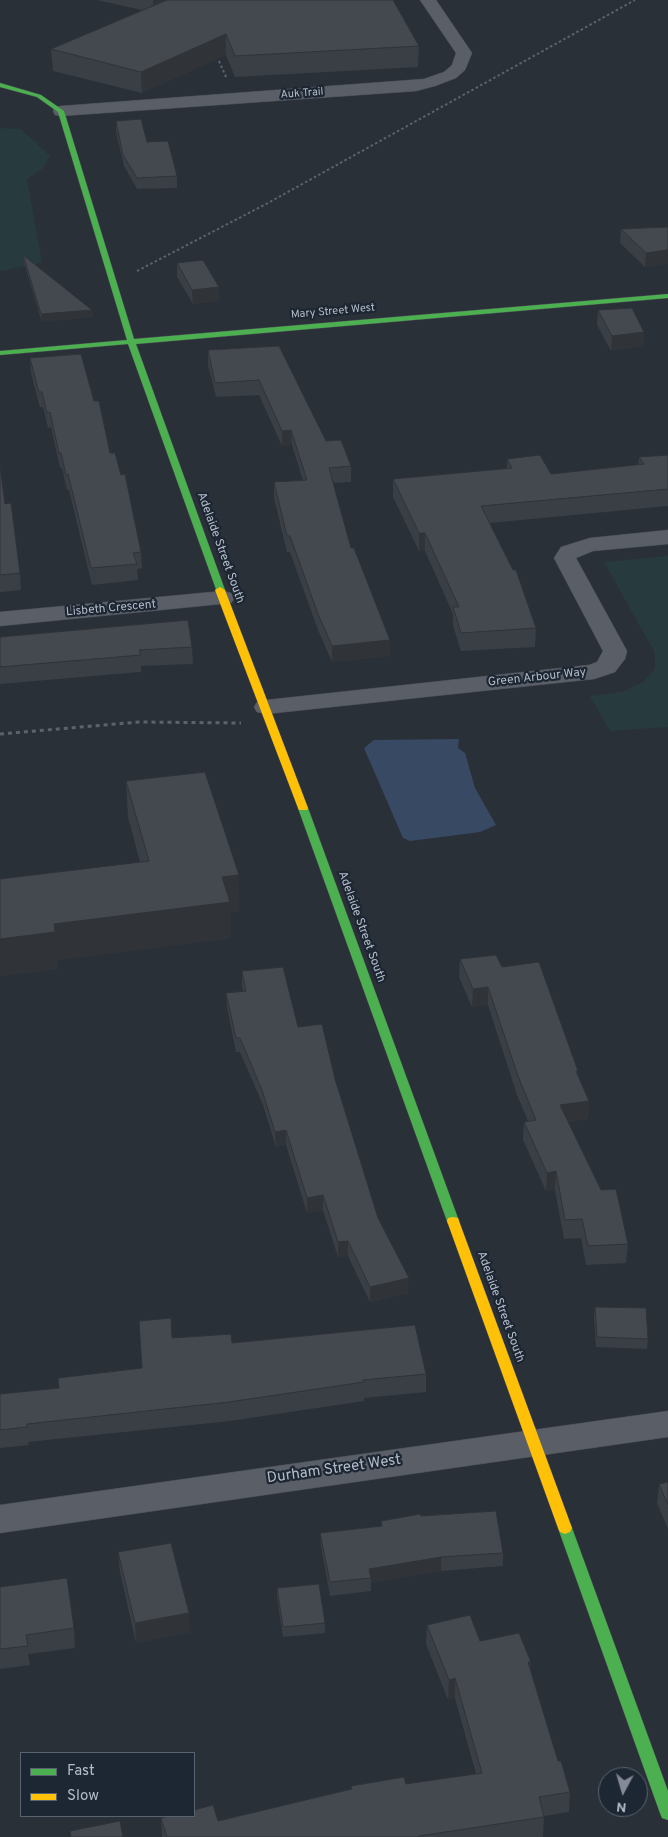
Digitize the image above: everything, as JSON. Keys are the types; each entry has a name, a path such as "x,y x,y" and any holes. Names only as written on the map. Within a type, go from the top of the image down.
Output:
{"street":[{"name":"Auk Trail","path":"61,111 416,86 435,82 450,75 459,67 464,53 428,0"},
{"path":"0,84 39,96 61,111"},
{"name":"Adelaide Street South","path":"61,111 132,341 223,598 268,714 535,1441 668,1813"},
{"name":"Mary Street West","path":"0,353 668,296"},
{"name":"Green Arbour Way","path":"268,714 594,672 606,667 613,659 615,652 565,558 569,552 590,545 668,537"},
{"name":"Lisbeth Crescent","path":"0,619 223,598"},
{"name":"Durham Street West","path":"0,1518 535,1441 668,1424"}],"path":[{"path":"114,282 268,203 635,0"},
{"path":"0,734 139,722 230,723 268,714"}],"green space":[{"path":"0,128 21,129 50,156 42,169 27,179 42,263 0,271"},
{"path":"668,556 668,727 610,731 590,696 622,692 643,682 655,669 655,653 604,562"}],"water":[{"path":"459,739 458,748 465,753 475,788 496,825 480,832 410,841 403,838 364,748 374,740"}],"building":[{"path":"167,0 393,0 419,46 235,56 226,34 141,72 51,49"},
{"path":"141,119 147,142 168,141 177,176 137,178 123,155 116,121"},
{"path":"668,227 668,250 646,253 621,229"},
{"path":"23,255 92,310 41,314"},
{"path":"203,260 219,287 192,290 177,263"},
{"path":"632,308 644,332 612,336 598,310"},
{"path":"279,346 326,441 341,440 351,466 329,468 351,548 354,548 390,640 332,646 318,614 290,536 287,536 274,482 307,480 291,430 282,431 259,380 215,383 208,350"},
{"path":"81,354 94,401 99,401 110,453 115,453 121,475 125,474 141,552 133,553 137,564 91,568 68,474 66,475 61,453 59,453 50,412 47,413 42,392 39,392 30,358"},
{"path":"540,455 551,474 644,464 639,457 668,455 668,489 481,506 513,570 516,570 536,628 461,633 453,607 459,607 425,533 419,533 393,479 512,468 507,459"},
{"path":"0,466 5,504 11,503 20,573 0,575"},
{"path":"188,620 192,647 139,650 141,655 0,667 0,637"},
{"path":"205,772 239,875 222,877 230,902 54,924 55,932 0,939 0,879 149,861 126,781"},
{"path":"496,955 502,967 539,962 578,1071 576,1071 589,1101 560,1105 601,1190 616,1189 628,1244 588,1246 582,1219 565,1220 556,1171 547,1173 524,1122 536,1120 518,1076 488,987 473,989 460,959"},
{"path":"283,967 298,1027 322,1024 335,1079 378,1218 409,1278 370,1287 348,1241 338,1242 323,1195 307,1198 286,1130 275,1132 262,1090 240,1038 236,1038 226,993 246,991 242,971"},
{"path":"595,1307 646,1308 648,1339 597,1337"},
{"path":"171,1318 172,1338 231,1334 232,1343 415,1325 426,1374 363,1380 364,1382 229,1402 27,1424 27,1427 0,1430 0,1394 59,1388 58,1378 142,1368 139,1321"},
{"path":"668,1482 668,1505 659,1484"},
{"path":"496,1511 503,1553 441,1557 369,1569 371,1578 330,1582 320,1533 382,1526 381,1521 420,1514 421,1516"},
{"path":"171,1543 189,1613 135,1623 118,1552"},
{"path":"67,1578 74,1628 26,1635 28,1646 0,1649 0,1587"},
{"path":"319,1584 325,1623 283,1627 277,1588"},
{"path":"470,1615 480,1641 519,1633 531,1662 528,1662 558,1761 561,1761 570,1792 539,1797 544,1817 419,1837 167,1837 161,1818 195,1817 195,1810 213,1805 218,1821 352,1789 351,1786 404,1777 406,1784 482,1773 455,1678 449,1680 427,1625"},
{"path":"120,1821 123,1837 71,1837 70,1831"}],"traffic: fast":[{"path":"0,85 39,96 61,111 131,341 220,590"},
{"path":"0,353 668,296"},
{"path":"303,808 453,1221"},
{"path":"565,1528 668,1813"}],"traffic: slow":[{"path":"220,590 303,808"},
{"path":"453,1221 565,1528"}]}
